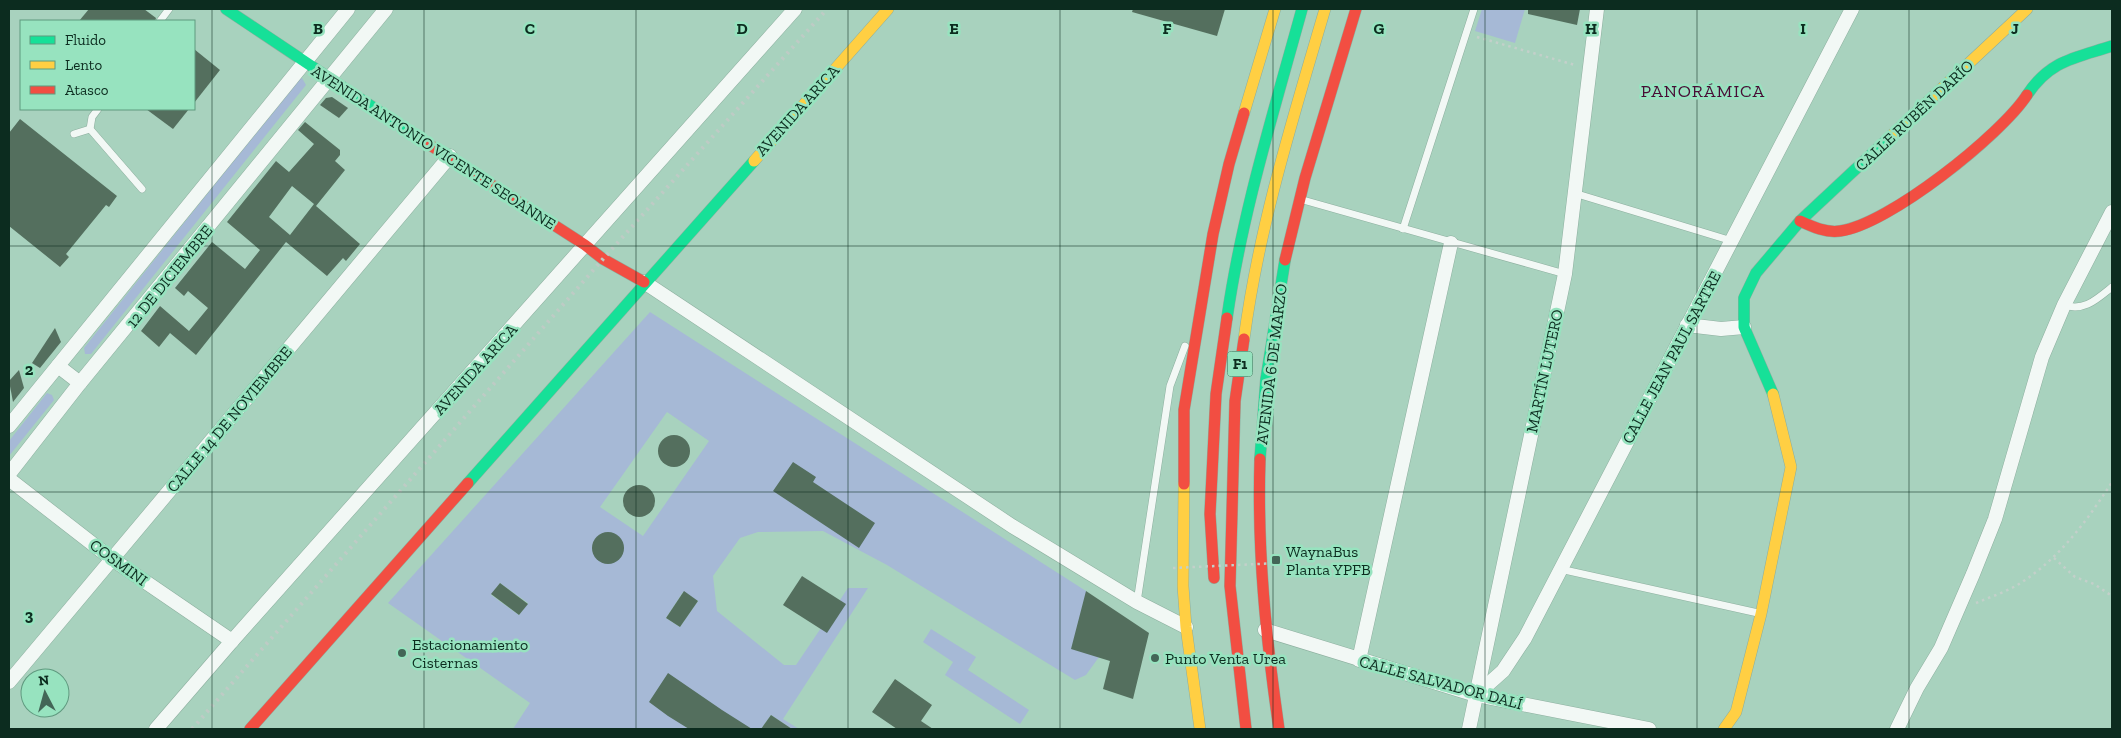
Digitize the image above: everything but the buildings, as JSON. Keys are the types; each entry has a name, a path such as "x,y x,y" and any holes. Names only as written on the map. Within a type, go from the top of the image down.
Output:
{"main road":[{"name":"AVENIDA ANTONIO VICENTE SEOANNE","path":"226,9 303,64 330,79 450,156 586,245 603,259 644,282"},
{"name":"AVENIDA ARICA","path":"250,729 644,282 888,9"},
{"path":"1200,729 1186,627 1183,531 1184,410 1200,304 1229,164 1275,9"},
{"name":"F1","path":"1214,594 1210,514 1216,394 1234,271 1261,159 1302,9"},
{"name":"AVENIDA 6 DE MARZO","path":"1246,729 1230,586 1235,402 1252,279 1271,195 1325,9"},
{"name":"AVENIDA 6 DE MARZO","path":"1279,729 1265,630 1259,477 1264,413 1281,281 1299,199 1356,9"},
{"name":"CALLE RUBÉN DARÍO","path":"1744,327 1744,298 1756,273 1800,221 2027,9"},
{"path":"1800,221 1823,232 1844,231 1872,222 1944,172 1994,134 2016,111 2047,70 2112,46"},
{"path":"1724,729 1736,712 1761,614 1791,468 1776,402 1744,327"}],"street":[{"name":"12 DE DICIEMBRE","path":"9,426 348,9"},
{"name":"12 DE DICIEMBRE","path":"9,474 80,383 386,9"},
{"name":"AVENIDA ARICA","path":"156,729 232,641 795,9"},
{"name":"MARTÍN LUTERO","path":"1469,729 1564,274 1596,9"},
{"name":"CALLE JEAN PAUL SARTRE","path":"1476,695 1503,671 1525,638 1732,242 1848,9"},
{"name":"CALLE 14 DE NOVIEMBRE","path":"9,682 450,156"},
{"path":"1897,729 1917,688 1941,648 1957,611 1995,518 2042,357 2064,305 2112,212"},
{"path":"1359,660 1451,243"},
{"path":"644,282 1012,526 1137,602 1186,627"},
{"path":"1687,325 1721,329 1744,327"},
{"path":"58,366 80,383"},
{"name":"COSMINI","path":"9,479 112,559 232,641"},
{"name":"CALLE SALVADOR DALÍ","path":"1265,630 1476,695 1649,729"}],"lane":[{"path":"161,20 169,9"},
{"path":"1404,229 1474,9"},
{"path":"90,129 92,117 97,110"},
{"path":"74,134 90,129"},
{"path":"90,129 142,189"},
{"path":"1574,193 1732,242"},
{"path":"1299,199 1564,274"},
{"path":"2064,305 2072,308 2086,306 2112,287"},
{"path":"1137,602 1170,386 1200,304"},
{"path":"1560,569 1761,614"}],"path":[{"path":"1466,34 1589,69"},
{"path":"1957,611 2018,584 2054,558 2091,514 2112,482"},
{"path":"2054,558 2075,577 2094,584 2112,596"},
{"path":"1172,568 1279,563"}],"shaded area":[{"path":"1482,9 1525,9 1515,43 1475,31"},
{"path":"302,78 306,85 91,354 85,354 84,348 299,79"},
{"path":"650,312 1086,591 1099,657 1086,675 1075,680 887,565 823,531 758,532 740,538 713,576 717,611 784,665 796,665 848,588 868,588 783,719 799,729 792,729 771,715 761,729 513,729 530,703 388,603","holes":["667,412 709,441 643,536 600,507","500,583 528,603 519,615 491,595","683,592 698,601 680,627 666,618"]},
{"path":"47,393 52,395 54,400 9,456 9,441"},
{"path":"931,629 976,657 968,670 1029,710 1020,724 945,675 953,662 923,642"}],"railway":[{"path":"192,729 603,259 827,9"}],"traffic: fast":[{"path":"226,9 422,140"},
{"path":"1227,318 1233,279 1250,201 1302,9"},
{"path":"2027,95 2036,83 2054,67 2112,46"},
{"path":"1773,394 1744,327 1744,298 1756,273 1800,221 1892,135"},
{"path":"468,483 754,161"},
{"path":"1260,459 1266,379 1285,260"}],"traffic: slow":[{"path":"754,161 888,9"},
{"path":"1244,113 1275,9"},
{"path":"1244,339 1258,255 1278,173 1325,9"},
{"path":"1892,135 2027,9"},
{"path":"1724,729 1736,712 1761,614 1791,467 1773,394"},
{"path":"1184,484 1183,586 1186,627 1200,729"}],"traffic: jam":[{"path":"1285,260 1305,178 1356,9"},
{"path":"1800,221 1825,230 1840,231 1861,225 1886,213 1942,176 1969,154 1994,132 2027,95"},
{"path":"1184,484 1184,410 1213,234 1229,164 1244,113"},
{"path":"422,140 585,245 603,259 644,282"},
{"path":"1214,578 1210,514 1216,394 1227,318"},
{"path":"1244,339 1235,401 1230,586 1246,729"},
{"path":"1260,459 1261,561 1270,662 1279,729"},
{"path":"250,729 468,483"}],"place":[{"name":"WaynaBus Planta YPFB","path":"1276,560"},
{"name":"Estacionamiento Cisternas","path":"402,653"},
{"name":"Punto Venta Urea","path":"1155,658"}],"district":[{"name":"PANORÁMICA","path":"1703,91"}]}
